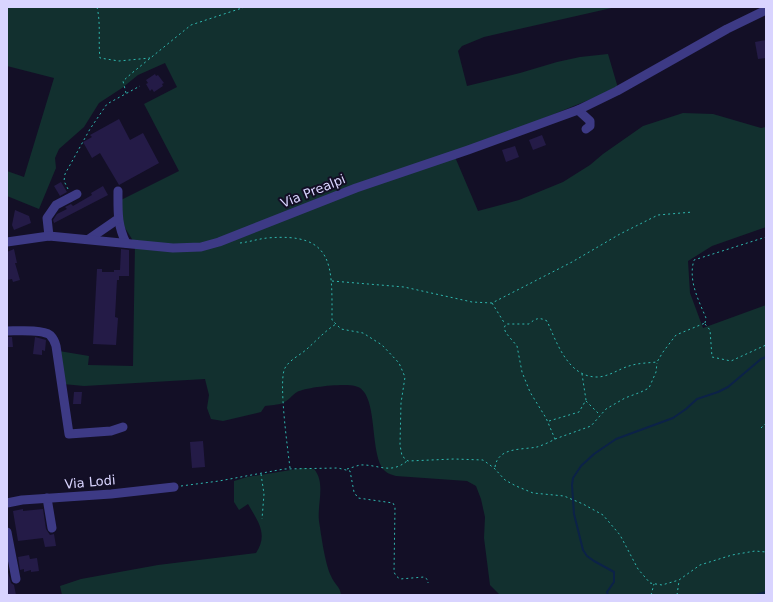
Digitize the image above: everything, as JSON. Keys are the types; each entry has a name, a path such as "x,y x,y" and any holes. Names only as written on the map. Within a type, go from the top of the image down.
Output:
{"street":[{"name":"Via Prealpi","path":"7,242 49,236 173,248 207,246 356,188 468,150 578,110 618,91 727,29 766,10"},
{"path":"578,110 590,121 590,126 586,130"},
{"path":"118,191 118,218 120,231 126,243"},
{"path":"49,236 47,218 56,205 75,195"},
{"path":"89,239 118,218"},
{"path":"7,331 43,332 50,335 54,340 69,434 111,431 123,427"},
{"name":"Via Lodi","path":"7,503 174,487"},
{"path":"47,498 52,528"},
{"path":"7,532 16,579"}],"path":[{"path":"97,7 100,18 98,43 100,58 119,61 151,58"},
{"path":"126,93 123,81 191,25 244,7"},
{"path":"75,195 64,181 65,174 90,129 107,104 140,86"},
{"path":"332,281 404,287 472,302 492,303 572,262 620,234 658,215 693,212"},
{"path":"233,237 239,243 267,238 300,238 318,246 327,258 332,281 332,320 341,329 363,333 382,345 399,363 405,377 401,403 400,445 402,456 408,461"},
{"path":"494,468 496,459 501,455 512,450 538,446 591,426 606,408 649,388 656,372 657,362 676,335 704,323 706,318 694,286 692,275 694,260 766,237"},
{"path":"492,303 506,324 504,328 506,333 518,346 522,372 530,392 546,418 555,439"},
{"path":"506,324 529,324 534,319 541,318 547,321 569,364 582,374 598,377 630,366 657,362"},
{"path":"704,323 710,330 712,356 720,360 730,361 766,345"},
{"path":"290,468 282,385 284,369 292,360 336,324"},
{"path":"582,374 586,400 600,415"},
{"path":"549,421 579,412 586,400"},
{"path":"761,428 766,423"},
{"path":"174,487 219,481 290,468 346,469 360,465 394,468 408,461 454,459 484,460 505,480 516,486 533,493 564,496 603,515 620,535 638,569 650,583 662,585 679,580 700,565 754,551 766,552"},
{"path":"346,469 350,471 354,492 358,498 392,503 395,507 394,572 396,576 400,579 424,577 428,580 428,583"},
{"path":"261,473 264,494 262,519"},
{"path":"677,595 679,580"},
{"path":"651,595 655,584"}],"green space":[{"path":"7,7 616,7 484,37 462,46 458,51 467,86 557,62 580,57 608,54 618,88 455,157 478,211 519,200 563,182 590,165 643,126 683,113 713,114 761,128 766,127 766,227 712,246 688,261 690,293 703,328 766,305 766,595 500,595 490,585 484,538 485,517 476,486 467,481 396,476 386,472 380,463 377,452 368,399 363,390 355,386 335,385 302,390 295,393 283,403 265,406 261,412 223,421 211,419 207,408 209,395 205,379 84,386 63,384 59,351 89,356 88,365 133,366 135,244 122,223 121,200 179,171 144,104 177,87 165,63 138,75 122,88 99,103 84,127 59,149 55,158 56,168 39,209 7,196 7,171 24,177 54,78 7,66"},
{"path":"303,468 314,469 320,481 319,521 324,549 329,571 341,595 62,595 60,586 81,579 158,565 256,553 262,540 262,533 248,504 239,510 234,502 234,481 247,477"}],"building":[{"path":"766,40 766,58 758,59 755,42"},
{"path":"155,74 156,76 158,75 164,83 162,84 163,86 154,92 152,89 150,91 146,84 148,83 146,80"},
{"path":"119,119 130,140 143,133 159,163 119,185 100,153 92,158 83,142 92,137 90,135"},
{"path":"542,135 546,145 533,150 529,140"},
{"path":"515,146 519,157 506,162 502,150"},
{"path":"61,182 67,192 60,196 54,186"},
{"path":"103,186 108,195 54,223 53,220 57,214 67,209 65,207 71,204 73,206 92,195 91,193"},
{"path":"15,210 29,216 31,223 14,230 12,225"},
{"path":"14,249 17,263 15,263 20,280 13,282 12,279 7,280 7,252"},
{"path":"121,249 129,250 129,276 119,276 119,280 117,280 115,317 118,318 116,345 93,344 97,269 102,269 102,272 114,272 114,270 120,270"},
{"path":"7,337 12,337 13,347 7,347"},
{"path":"35,337 46,340 45,351 42,350 42,355 33,354"},
{"path":"74,392 82,392 81,404 73,404"},
{"path":"203,441 205,467 192,468 190,442"},
{"path":"23,509 23,511 43,509 46,529 50,535 54,534 56,546 45,547 43,538 18,541 13,511"},
{"path":"29,555 30,559 37,558 39,571 31,572 31,570 24,572 24,569 20,570 18,557"},
{"path":"7,572 11,583 14,585 16,595 7,595"}],"waterway":[{"path":"608,595 607,592 614,582 614,572 594,561 587,556 583,550 574,514 573,478 581,466 594,454 616,439 673,418 697,399 728,387 761,359 766,357"},
{"path":"756,595 766,592"}]}
